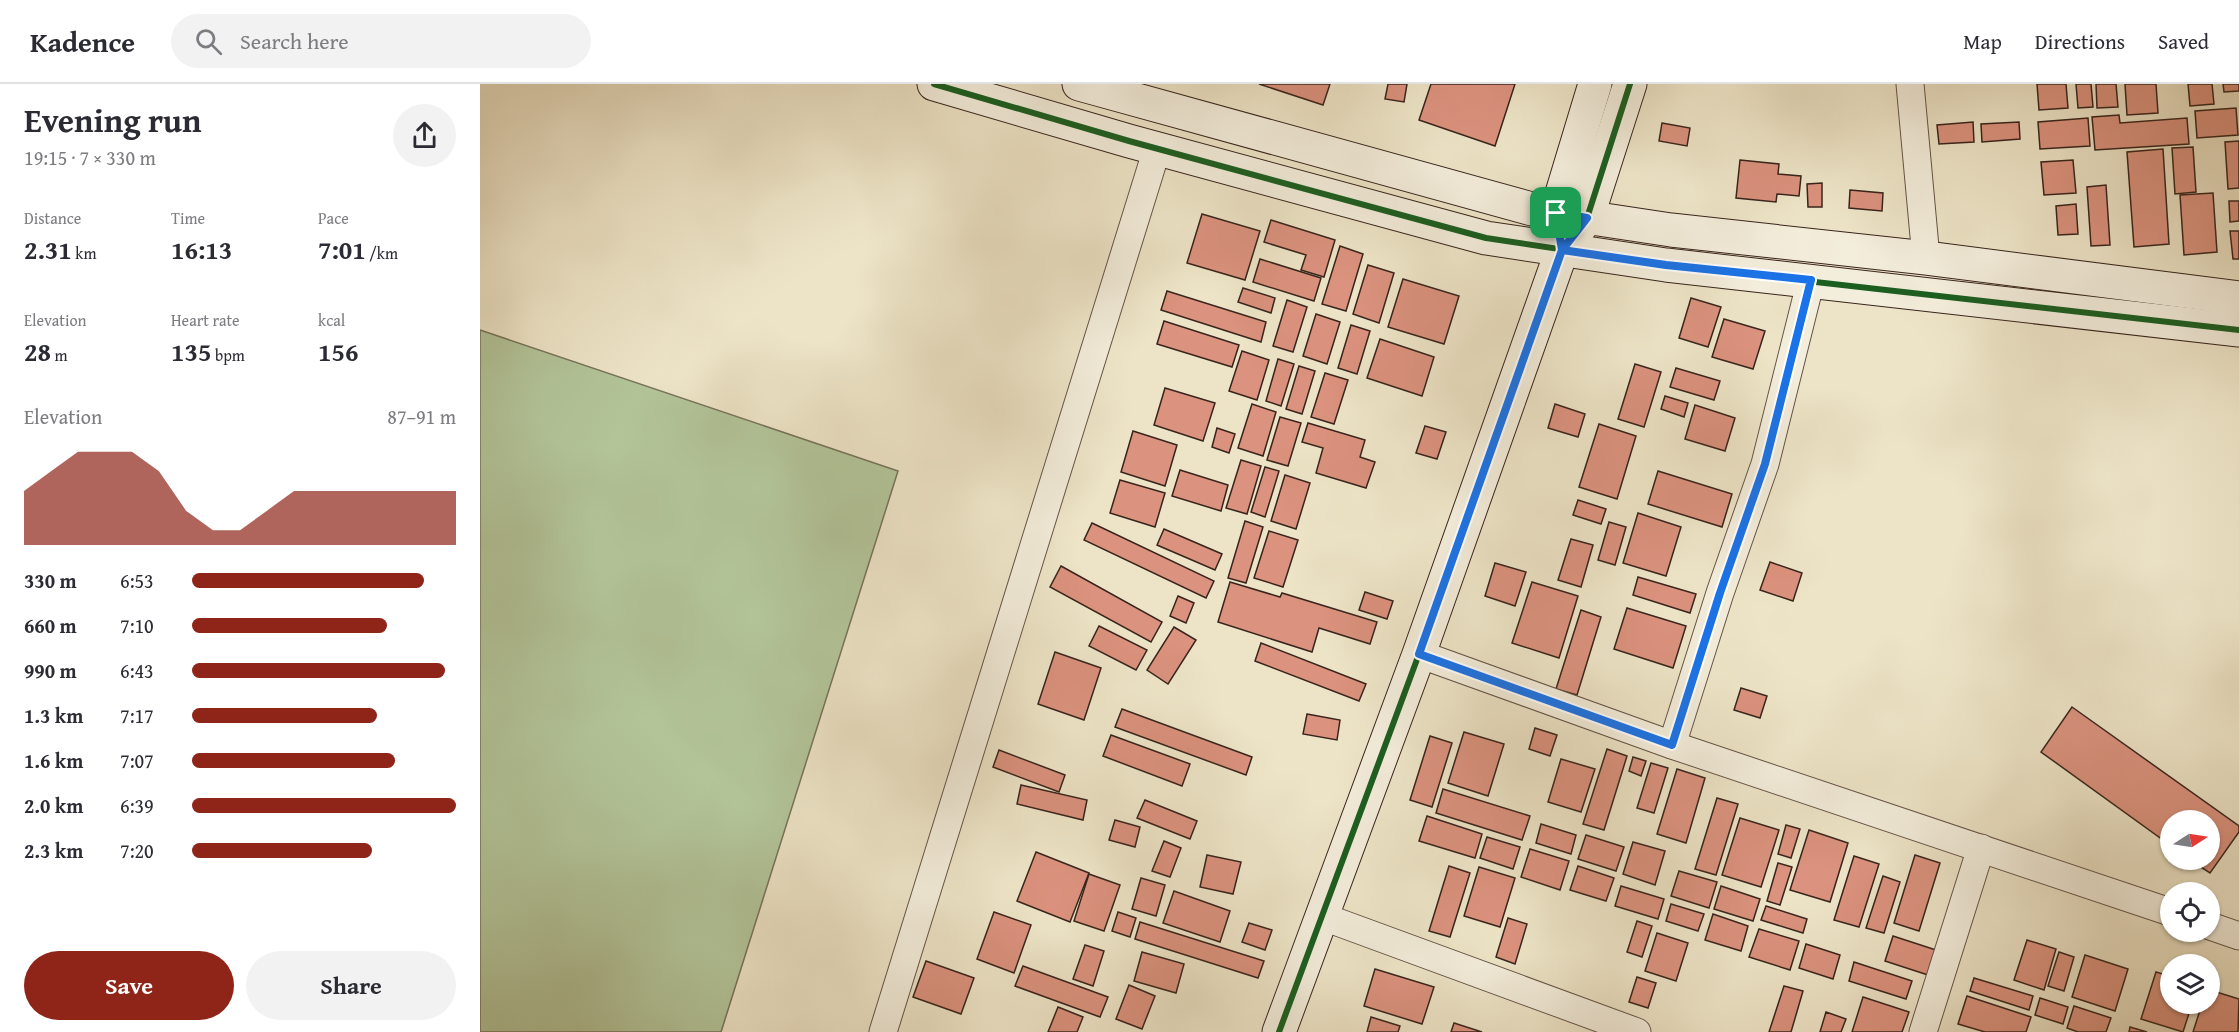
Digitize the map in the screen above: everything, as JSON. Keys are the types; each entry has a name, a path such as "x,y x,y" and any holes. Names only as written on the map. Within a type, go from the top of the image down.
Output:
{"street":[{"path":"934,84 1157,149 1486,238 1666,265 2239,330"},
{"path":"1079,84 1487,197 1571,215 1671,230 1926,258 2239,298"},
{"path":"1279,1032 1419,654 1562,250 1571,215 1595,84"},
{"path":"1571,215 1630,84"},
{"path":"1910,84 1926,258"},
{"path":"883,1032 1157,149"},
{"path":"1672,745 1720,593 1765,464 1811,280"},
{"path":"1419,654 1672,745 2160,909"},
{"path":"1923,1032 1981,848"},
{"path":"1322,916 1637,1032"},
{"path":"2220,929 2239,936"}],"green space":[{"path":"480,330 898,471 721,1032 480,1032"}],"building":[{"path":"1259,84 1330,84 1323,105"},
{"path":"1388,84 1407,84 1404,102 1385,99"},
{"path":"1431,84 1515,84 1495,146 1419,120"},
{"path":"2037,84 2066,84 2068,108 2039,110"},
{"path":"2076,84 2091,84 2093,107 2078,108"},
{"path":"2096,84 2116,84 2118,107 2097,108"},
{"path":"2125,84 2156,84 2158,113 2127,115"},
{"path":"2188,84 2212,84 2214,104 2190,106"},
{"path":"2223,84 2239,84 2239,91 2224,92"},
{"path":"2236,108 2238,135 2197,138 2195,111"},
{"path":"2119,115 2120,123 2187,118 2189,144 2095,150 2092,117"},
{"path":"2088,118 2090,146 2040,149 2038,122"},
{"path":"1973,122 1974,142 1939,144 1937,125"},
{"path":"2019,122 2020,139 1982,142 1981,124"},
{"path":"1662,123 1690,128 1687,146 1659,141"},
{"path":"2239,141 2239,188 2228,189 2225,142"},
{"path":"2193,147 2196,192 2175,194 2172,148"},
{"path":"2163,149 2169,244 2134,247 2127,152"},
{"path":"1740,160 1779,164 1778,174 1801,176 1799,196 1777,194 1776,202 1736,198"},
{"path":"2073,160 2076,193 2044,195 2041,162"},
{"path":"1822,183 1822,207 1808,207 1807,184"},
{"path":"2106,185 2110,245 2091,246 2087,187"},
{"path":"1850,190 1883,193 1882,211 1849,208"},
{"path":"2213,193 2217,252 2184,255 2180,195"},
{"path":"2229,201 2239,201 2239,221 2230,222"},
{"path":"2076,204 2078,234 2058,235 2056,206"},
{"path":"1202,214 1260,231 1245,280 1187,263"},
{"path":"1271,220 1335,240 1324,277 1301,270 1306,255 1264,242"},
{"path":"2230,231 2239,231 2239,259 2233,259"},
{"path":"1340,246 1363,254 1346,311 1322,304"},
{"path":"1260,259 1321,278 1314,301 1253,282"},
{"path":"1368,265 1394,273 1379,323 1353,314"},
{"path":"1403,279 1459,296 1444,344 1388,327"},
{"path":"1243,288 1275,298 1271,313 1238,302"},
{"path":"1167,291 1266,322 1261,342 1161,310"},
{"path":"1691,298 1721,307 1708,347 1679,338"},
{"path":"1287,300 1307,307 1293,352 1273,346"},
{"path":"1316,314 1340,322 1327,364 1303,356"},
{"path":"1724,319 1765,331 1753,369 1712,357"},
{"path":"1164,321 1239,345 1232,367 1157,344"},
{"path":"1351,325 1370,331 1357,374 1338,368"},
{"path":"1380,339 1434,357 1422,396 1367,378"},
{"path":"1242,351 1269,360 1257,400 1229,391"},
{"path":"1278,359 1294,364 1281,406 1266,401"},
{"path":"1635,364 1661,372 1644,427 1618,419"},
{"path":"1299,366 1315,371 1302,414 1286,409"},
{"path":"1676,368 1720,381 1714,400 1670,387"},
{"path":"1325,373 1348,380 1334,424 1311,417"},
{"path":"1165,388 1215,403 1203,441 1154,425"},
{"path":"1665,396 1688,403 1684,417 1661,409"},
{"path":"1252,404 1276,412 1263,456 1238,448"},
{"path":"1555,404 1585,414 1578,437 1548,428"},
{"path":"1695,405 1735,418 1725,451 1685,439"},
{"path":"1280,417 1301,423 1288,466 1267,460"},
{"path":"1308,423 1365,440 1360,457 1375,462 1366,488 1316,473 1323,448 1302,442"},
{"path":"1599,424 1636,436 1617,499 1579,487"},
{"path":"1425,426 1446,432 1437,459 1416,453"},
{"path":"1217,428 1235,434 1229,453 1212,447"},
{"path":"1133,431 1177,445 1165,486 1121,472"},
{"path":"1241,460 1261,466 1247,514 1226,508"},
{"path":"1265,467 1279,471 1265,517 1251,512"},
{"path":"1180,470 1228,485 1221,511 1172,496"},
{"path":"1658,471 1732,494 1722,527 1648,504"},
{"path":"1285,475 1310,483 1296,529 1271,521"},
{"path":"1120,480 1165,493 1155,527 1110,513"},
{"path":"1578,500 1606,509 1601,524 1573,515"},
{"path":"1638,513 1681,527 1666,576 1623,563"},
{"path":"1245,521 1263,527 1246,583 1228,578"},
{"path":"1609,522 1626,527 1615,565 1598,560"},
{"path":"1092,523 1214,581 1206,598 1084,540"},
{"path":"1164,529 1222,554 1215,570 1157,545"},
{"path":"1269,531 1298,540 1283,587 1254,578"},
{"path":"1571,539 1593,545 1581,587 1558,580"},
{"path":"1770,562 1802,573 1793,601 1760,590"},
{"path":"1495,563 1526,572 1515,606 1485,596"},
{"path":"1061,566 1162,622 1151,642 1050,587"},
{"path":"1638,577 1696,594 1690,613 1633,595"},
{"path":"1230,582 1280,597 1282,593 1377,622 1370,644 1319,628 1312,652 1218,622"},
{"path":"1532,582 1578,596 1559,658 1512,643"},
{"path":"1365,592 1393,601 1387,619 1359,610"},
{"path":"1178,596 1194,603 1186,623 1170,616"},
{"path":"1627,608 1686,626 1673,668 1614,649"},
{"path":"1581,610 1601,617 1577,695 1556,689"},
{"path":"1099,626 1147,650 1136,670 1089,646"},
{"path":"1174,627 1196,640 1168,684 1147,670"},
{"path":"1261,643 1366,684 1359,701 1255,661"},
{"path":"1055,652 1101,668 1084,720 1038,704"},
{"path":"1741,688 1767,696 1760,718 1734,710"},
{"path":"2072,707 2217,810 2160,810 2160,838 2041,752"},
{"path":"1122,709 1252,757 1246,775 1115,727"},
{"path":"1307,714 1340,720 1337,740 1303,734"},
{"path":"1535,728 1557,735 1550,756 1529,749"},
{"path":"1464,732 1504,744 1488,796 1448,783"},
{"path":"1111,735 1190,764 1182,786 1103,756"},
{"path":"1430,736 1452,743 1432,807 1410,800"},
{"path":"1607,749 1627,756 1604,830 1583,824"},
{"path":"999,750 1065,775 1059,792 993,767"},
{"path":"1633,757 1646,761 1641,776 1629,771"},
{"path":"1561,759 1595,769 1581,812 1548,802"},
{"path":"1651,763 1668,768 1654,813 1637,808"},
{"path":"1677,769 1705,778 1686,843 1657,834"},
{"path":"1021,785 1087,800 1083,820 1017,804"},
{"path":"1443,789 1530,816 1522,840 1436,813"},
{"path":"1717,798 1738,804 1716,875 1695,869"},
{"path":"1145,800 1197,821 1190,839 1137,818"},
{"path":"2220,812 2239,826 2239,832 2220,859"},
{"path":"1427,816 1482,834 1475,858 1419,841"},
{"path":"1740,818 1779,830 1761,887 1722,875"},
{"path":"1115,820 1140,827 1135,847 1109,840"},
{"path":"1541,824 1576,835 1571,854 1536,843"},
{"path":"1786,825 1800,829 1791,858 1778,854"},
{"path":"1809,830 1848,843 1830,902 1790,890"},
{"path":"1586,835 1624,847 1616,871 1578,859"},
{"path":"1487,837 1520,847 1513,869 1480,858"},
{"path":"1164,841 1181,848 1170,877 1152,871"},
{"path":"1633,842 1665,851 1655,885 1623,874"},
{"path":"1530,849 1569,861 1560,890 1521,877"},
{"path":"1036,852 1089,873 1070,922 1017,901"},
{"path":"1207,855 1241,862 1233,894 1200,887"},
{"path":"1915,855 1940,863 1919,931 1894,923"},
{"path":"1854,856 1879,864 1859,927 1834,920"},
{"path":"1778,863 1792,867 1780,905 1767,901"},
{"path":"1449,866 1470,873 1450,937 1429,931"},
{"path":"1578,866 1614,878 1606,901 1570,890"},
{"path":"1479,867 1515,878 1500,927 1464,916"},
{"path":"1679,871 1717,882 1709,908 1671,896"},
{"path":"1089,874 1120,885 1104,931 1074,921"},
{"path":"1883,876 1900,882 1884,933 1866,928"},
{"path":"1141,878 1165,885 1156,916 1132,909"},
{"path":"1621,886 1664,899 1658,919 1615,906"},
{"path":"1721,886 1760,899 1753,921 1714,909"},
{"path":"1174,891 1230,911 1220,942 1163,923"},
{"path":"1671,904 1704,914 1698,931 1666,921"},
{"path":"1766,906 1807,919 1803,933 1761,920"},
{"path":"994,912 1031,925 1014,973 977,959"},
{"path":"1118,912 1136,918 1130,937 1112,931"},
{"path":"1713,914 1748,926 1741,951 1705,940"},
{"path":"1508,918 1527,924 1515,964 1496,957"},
{"path":"1637,921 1652,926 1642,957 1627,952"},
{"path":"1140,922 1264,961 1258,978 1135,939"},
{"path":"1249,923 1272,930 1265,950 1242,942"},
{"path":"1759,929 1799,941 1790,970 1749,957"},
{"path":"1657,933 1688,943 1676,981 1645,971"},
{"path":"1893,936 1936,950 1928,975 1885,961"},
{"path":"2027,940 2056,949 2044,990 2014,980"},
{"path":"1806,944 1840,955 1833,979 1799,968"},
{"path":"1085,945 1104,951 1093,986 1073,979"},
{"path":"1142,952 1184,964 1176,993 1134,981"},
{"path":"2059,952 2074,957 2064,991 2048,986"},
{"path":"2085,955 2128,969 2115,1011 2072,997"},
{"path":"926,961 974,978 961,1014 913,997"},
{"path":"1854,962 1912,981 1906,999 1849,981"},
{"path":"1023,966 1108,997 1100,1017 1015,986"},
{"path":"1375,969 1434,987 1422,1024 1364,1006"},
{"path":"2156,972 2160,973 2160,1014 2189,1014 2183,1032 2141,1019"},
{"path":"1637,977 1656,983 1648,1008 1629,1002"},
{"path":"1974,978 2033,996 2029,1010 1970,991"},
{"path":"1129,985 1155,996 1142,1029 1116,1019"},
{"path":"1784,986 1803,991 1791,1032 1769,1032"},
{"path":"2220,993 2239,999 2238,1032 2193,1032 2199,1014 2220,1014"},
{"path":"1967,996 2031,1017 2026,1032 1985,1032 1958,1024"},
{"path":"1863,997 1909,1012 1902,1032 1852,1032"},
{"path":"2040,998 2068,1007 2063,1024 2035,1015"},
{"path":"2074,1006 2111,1018 2106,1032 2078,1032 2067,1028"},
{"path":"1058,1007 1083,1017 1077,1032 1048,1032"},
{"path":"1826,1012 1846,1019 1841,1032 1820,1032"},
{"path":"1371,1017 1400,1026 1398,1032 1367,1032"},
{"path":"1454,1023 1482,1032 1451,1032"},
{"path":"2130,1027 2147,1032 2129,1032"}],"cycle path":[{"path":"934,84 1129,141 1486,238 1666,265 2239,330"},
{"path":"1279,1032 1419,654 1562,250 1587,218 1630,84"}],"route":[{"path":"1556,213 1562,250 1419,654 1672,745 1720,593 1765,464 1811,280 1666,265 1562,250 1587,218 1556,213"}]}
